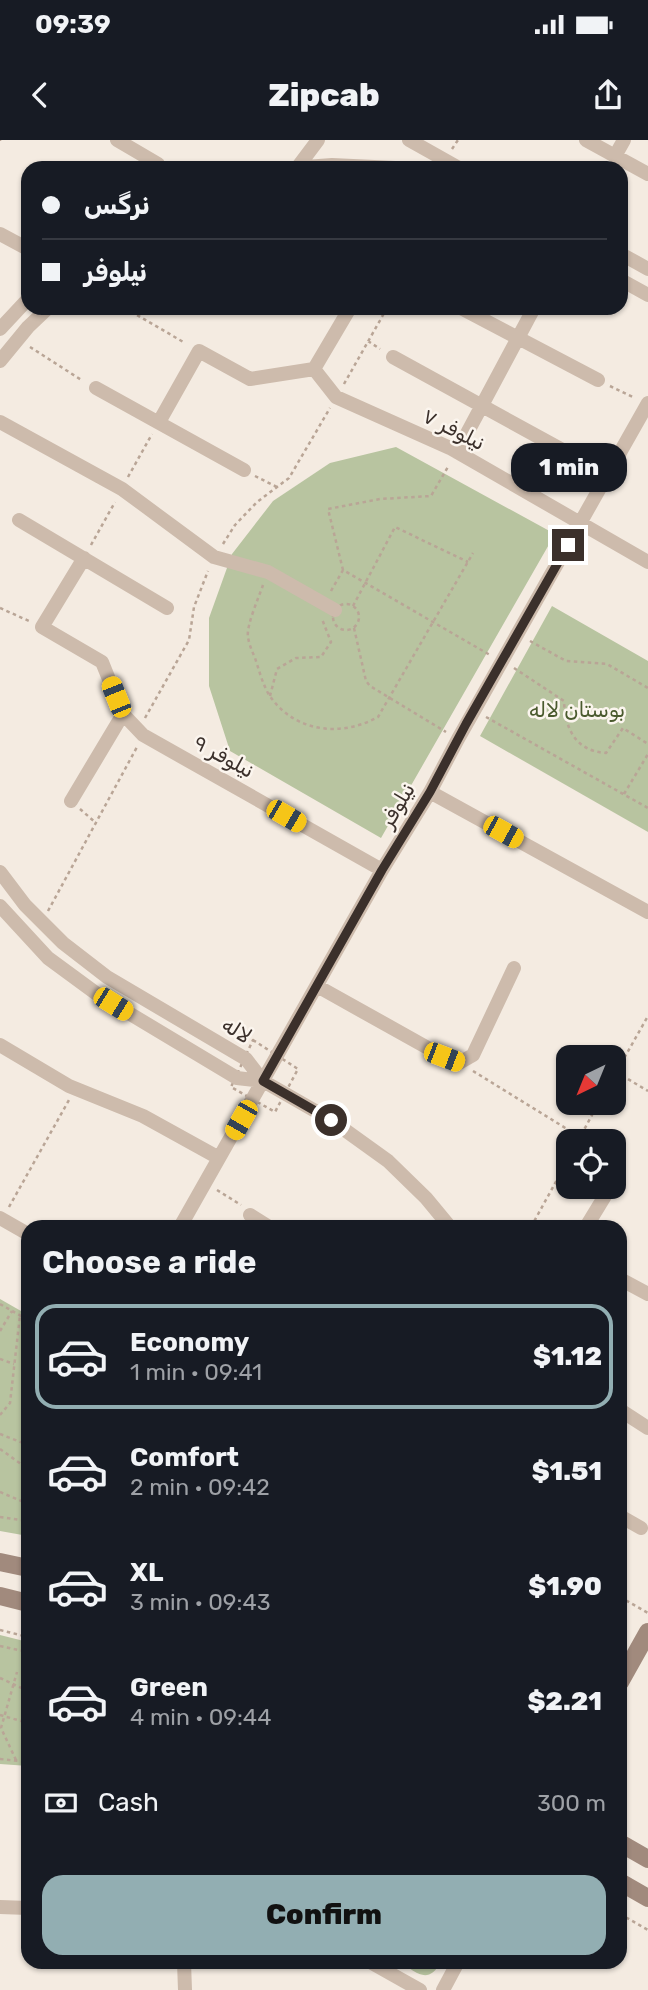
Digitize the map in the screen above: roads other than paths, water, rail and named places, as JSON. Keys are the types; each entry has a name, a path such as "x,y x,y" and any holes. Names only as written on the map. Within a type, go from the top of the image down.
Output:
{"main road":[{"path":"0,1562 21,1566"},
{"path":"0,1597 21,1602"},
{"path":"627,1670 648,1632"},
{"path":"627,1847 648,1859"},
{"path":"627,1886 648,1898"}],"street":[{"path":"117,140 153,161"},
{"path":"301,161 318,140"},
{"path":"409,140 446,161"},
{"path":"586,140 624,161"},
{"path":"615,156 624,140"},
{"path":"628,163 648,174"},
{"path":"0,234 21,245"},
{"path":"628,258 648,269"},
{"path":"628,284 648,295"},
{"path":"0,329 21,306"},
{"path":"0,361 41,315"},
{"path":"159,422 199,351 250,379 314,369 346,315"},
{"path":"474,315 598,380"},
{"path":"457,452 530,315"},
{"path":"393,357 566,452"},
{"name":"نیلوفر ۷","path":"314,369 336,397 457,452 648,562"},
{"path":"96,388 244,470"},
{"name":"نیلوفر","path":"184,1220 382,870 430,792 648,404"},
{"path":"0,422 122,489 214,557 268,572 329,607"},
{"path":"635,428 648,435"},
{"path":"19,520 167,608"},
{"path":"71,801 123,714 102,662 42,626 84,558"},
{"name":"نیلوفر ۹","path":"123,714 143,735 382,870"},
{"path":"430,792 648,912"},
{"name":"لاله","path":"0,872 25,905 63,943 107,976 246,1059 263,1081"},
{"name":"لاله","path":"0,906 48,958 97,995 237,1078 263,1081"},
{"path":"317,986 459,1063 473,1055 514,968"},
{"path":"0,1045 76,1088 143,1116 219,1158"},
{"path":"263,1081 331,1120 388,1161 444,1220"},
{"path":"590,1220 603,1199"},
{"path":"250,1215 258,1220"},
{"path":"1,1218 21,1230"},
{"path":"627,1283 648,1294"},
{"path":"627,1414 648,1428"},
{"path":"627,1520 640,1528"},
{"path":"0,1907 21,1908"},
{"path":"184,1969 185,1990"},
{"path":"383,1969 421,1990"},
{"path":"443,1990 454,1969"}],"park label":[{"name":"بوستان لاله","path":"577,709"}]}
